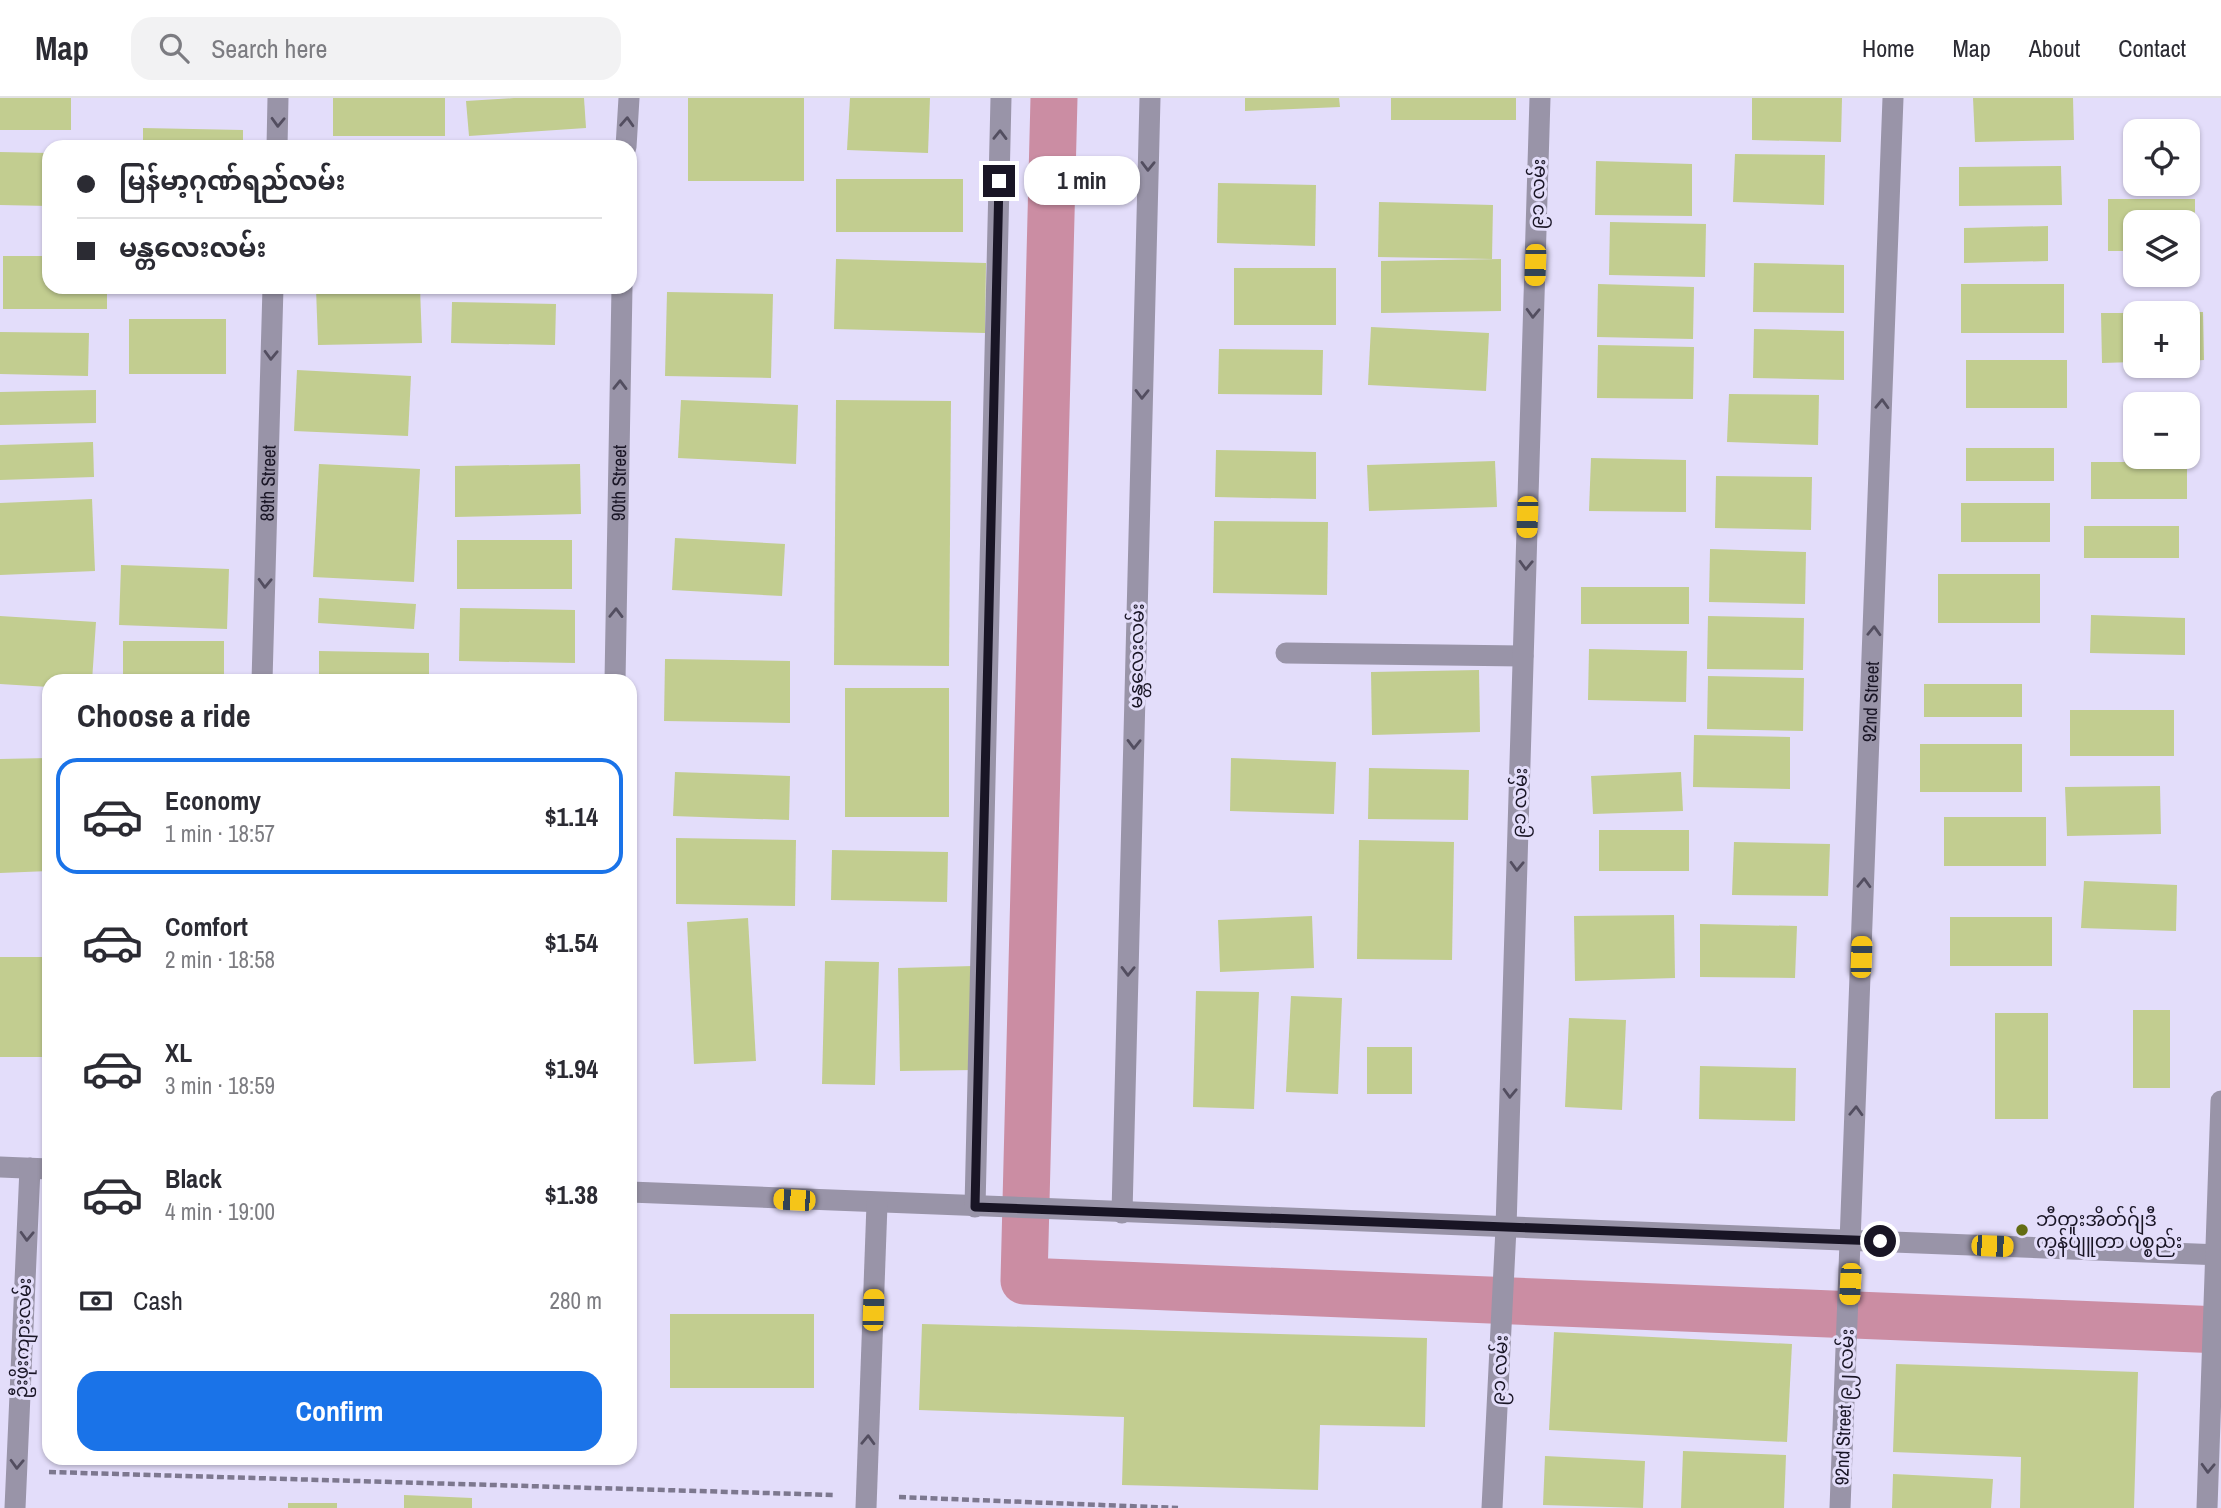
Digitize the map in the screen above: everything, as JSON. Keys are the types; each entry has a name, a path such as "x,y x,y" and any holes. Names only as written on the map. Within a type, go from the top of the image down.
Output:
{"street":[{"path":"277,140 278,98"},
{"path":"626,140 629,98"},
{"path":"975,1207 1001,98"},
{"name":"မန္တလေးလမ်း","path":"1122,1213 1150,98"},
{"name":"၉၁ လမ်း","path":"1492,1508 1506,1228 1540,98"},
{"name":"92nd Street","path":"1849,1306 1894,98"},
{"name":"89th Street","path":"262,674 273,294"},
{"name":"90th Street","path":"615,674 622,294"},
{"path":"1286,653 1523,656"},
{"path":"2207,1508 2218,1255 2221,1101"},
{"path":"0,1167 39,1169"},
{"name":"ဦးဖိုးကျားလမ်း","path":"15,1508 39,1169"},
{"path":"637,1192 877,1204 2218,1255"},
{"path":"866,1502 877,1204"},
{"name":"92nd Street ၉၂ လမ်း","path":"1840,1508 1849,1306"}],"path":[{"path":"16,1471 866,1502 1178,1508"}],"building":[{"path":"0,98 71,98 71,130 0,130"},
{"path":"333,98 445,98 445,136 333,136"},
{"path":"584,98 586,128 469,136 466,101"},
{"path":"688,98 804,98 804,181 688,181"},
{"path":"850,98 930,98 928,153 847,150"},
{"path":"1245,98 1339,98 1340,107 1245,111"},
{"path":"1391,98 1516,98 1516,120 1391,120"},
{"path":"1752,98 1842,98 1841,142 1752,140"},
{"path":"1973,98 2073,98 2074,140 1975,142"},
{"path":"143,128 243,130 243,140 143,140"},
{"path":"0,152 42,153 42,206 0,205"},
{"path":"1735,154 1825,155 1824,205 1733,202"},
{"path":"1596,161 1692,164 1692,216 1595,215"},
{"path":"2061,166 2062,205 1959,206 1959,167"},
{"path":"836,179 963,179 963,232 836,232"},
{"path":"1218,183 1316,185 1315,246 1217,243"},
{"path":"2108,199 2195,199 2195,210 2123,210 2123,251 2108,251"},
{"path":"1379,202 1493,205 1492,259 1378,257"},
{"path":"1610,222 1706,224 1705,277 1609,275"},
{"path":"2048,226 2048,261 1964,263 1964,228"},
{"path":"3,256 42,256 42,294 107,294 107,309 3,309"},
{"path":"836,259 986,263 985,333 834,329"},
{"path":"1501,259 1501,311 1381,313 1381,261"},
{"path":"1754,263 1844,265 1844,313 1753,312"},
{"path":"1234,268 1336,268 1336,325 1234,325"},
{"path":"1598,284 1694,287 1693,339 1597,337"},
{"path":"1961,284 2064,284 2064,333 1961,333"},
{"path":"667,292 773,294 771,378 665,376"},
{"path":"316,294 420,294 422,343 318,345"},
{"path":"452,302 556,304 555,345 451,343"},
{"path":"2200,312 2203,312 2204,360 2200,360"},
{"path":"2101,313 2123,313 2123,362 2102,363"},
{"path":"129,319 226,319 226,374 129,374"},
{"path":"1371,327 1489,333 1486,391 1368,385"},
{"path":"1754,329 1844,331 1844,380 1753,378"},
{"path":"0,332 89,333 88,376 0,374"},
{"path":"1598,345 1694,347 1693,399 1597,398"},
{"path":"1219,349 1323,350 1322,395 1218,394"},
{"path":"1966,360 2067,360 2067,408 1966,408"},
{"path":"297,370 411,376 408,436 294,431"},
{"path":"96,390 96,423 0,425 0,392"},
{"path":"1729,394 1819,395 1818,445 1727,442"},
{"path":"681,400 798,405 796,464 678,458"},
{"path":"836,400 951,401 949,666 834,665"},
{"path":"93,442 94,477 0,480 0,445"},
{"path":"1966,448 2054,448 2054,481 1966,481"},
{"path":"1216,450 1316,452 1316,499 1215,497"},
{"path":"1591,458 1686,460 1686,512 1589,511"},
{"path":"1495,461 1497,507 1369,511 1367,465"},
{"path":"2091,462 2123,462 2123,469 2187,469 2187,499 2091,499"},
{"path":"319,464 420,469 414,582 313,577"},
{"path":"580,464 581,514 455,517 455,466"},
{"path":"1716,476 1812,477 1811,530 1715,528"},
{"path":"92,499 95,571 0,575 0,503"},
{"path":"1961,503 2050,503 2050,542 1961,542"},
{"path":"1214,521 1328,522 1327,595 1213,593"},
{"path":"2084,526 2179,526 2179,558 2084,558"},
{"path":"675,538 785,544 782,596 672,590"},
{"path":"457,540 572,540 572,589 457,589"},
{"path":"1710,549 1806,552 1805,604 1709,602"},
{"path":"121,565 229,569 227,629 119,625"},
{"path":"1938,574 2040,574 2040,623 1938,623"},
{"path":"1581,587 1689,587 1689,624 1581,624"},
{"path":"319,598 416,604 414,629 318,623"},
{"path":"460,608 575,610 575,663 459,661"},
{"path":"2091,615 2185,618 2185,655 2090,653"},
{"path":"0,616 96,622 92,674 42,674 42,687 0,684"},
{"path":"1708,616 1804,618 1803,670 1707,669"},
{"path":"123,641 224,641 224,674 123,674"},
{"path":"1589,649 1687,651 1686,702 1588,700"},
{"path":"319,651 429,653 429,674 319,674"},
{"path":"665,659 790,661 790,723 664,721"},
{"path":"1479,670 1480,732 1372,735 1371,672"},
{"path":"1708,676 1804,678 1803,731 1707,729"},
{"path":"1924,684 2022,684 2022,717 1924,717"},
{"path":"845,688 949,688 949,817 845,817"},
{"path":"2070,710 2174,710 2174,756 2070,756"},
{"path":"1694,735 1790,737 1790,789 1693,787"},
{"path":"1920,744 2022,744 2022,792 1920,792"},
{"path":"42,758 42,871 0,873 0,759"},
{"path":"1231,758 1336,762 1334,814 1230,811"},
{"path":"1369,768 1469,770 1468,820 1368,819"},
{"path":"675,772 790,776 789,820 673,816"},
{"path":"1681,772 1683,811 1593,814 1591,776"},
{"path":"2160,786 2161,834 2067,836 2065,787"},
{"path":"1944,817 2046,817 2046,866 1944,866"},
{"path":"1599,830 1689,830 1689,871 1599,871"},
{"path":"676,838 796,840 795,906 676,904"},
{"path":"1359,840 1454,842 1452,960 1357,959"},
{"path":"1734,842 1830,844 1828,896 1732,895"},
{"path":"832,850 948,852 947,902 831,900"},
{"path":"2084,881 2177,885 2176,931 2081,928"},
{"path":"1674,915 1675,978 1575,981 1574,916"},
{"path":"1312,916 1314,968 1220,972 1218,920"},
{"path":"1950,917 2052,917 2052,966 1950,966"},
{"path":"748,918 756,1061 694,1064 687,922"},
{"path":"1700,924 1797,926 1795,978 1700,977"},
{"path":"0,957 42,957 42,1057 0,1057"},
{"path":"825,961 879,962 875,1085 822,1084"},
{"path":"973,966 975,1070 900,1071 898,968"},
{"path":"1196,991 1259,992 1254,1109 1193,1107"},
{"path":"1291,996 1342,998 1338,1094 1286,1092"},
{"path":"2133,1010 2170,1010 2170,1088 2133,1088"},
{"path":"1995,1013 2048,1013 2048,1119 1995,1119"},
{"path":"1569,1018 1626,1020 1622,1110 1565,1107"},
{"path":"1367,1047 1412,1047 1412,1094 1367,1094"},
{"path":"1700,1066 1796,1068 1795,1121 1699,1119"},
{"path":"670,1314 814,1314 814,1388 670,1388"},
{"path":"922,1324 1427,1338 1425,1427 1320,1425 1318,1490 1122,1485 1124,1417 919,1410"},
{"path":"1554,1332 1792,1344 1787,1442 1549,1430"},
{"path":"1896,1364 2138,1372 2134,1508 2020,1508 2021,1457 1893,1452"},
{"path":"1683,1451 1786,1455 1784,1508 1681,1508"},
{"path":"1545,1456 1645,1461 1643,1508 1543,1505"},
{"path":"1893,1474 1993,1479 1991,1508 1892,1508"},
{"path":"404,1495 472,1498 472,1508 404,1508"},
{"path":"288,1503 337,1503 337,1508 288,1508"}],"waterway":[{"path":"1054,98 1024,1281 2221,1330"}],"place":[{"name":"ဘီတူးအိတ်ဂ်ျဒီ ကွန်ပျူတာ ပစ္စည်း","path":"2022,1230"}],"route":[{"path":"999,181 975,1207 1880,1241"}]}
